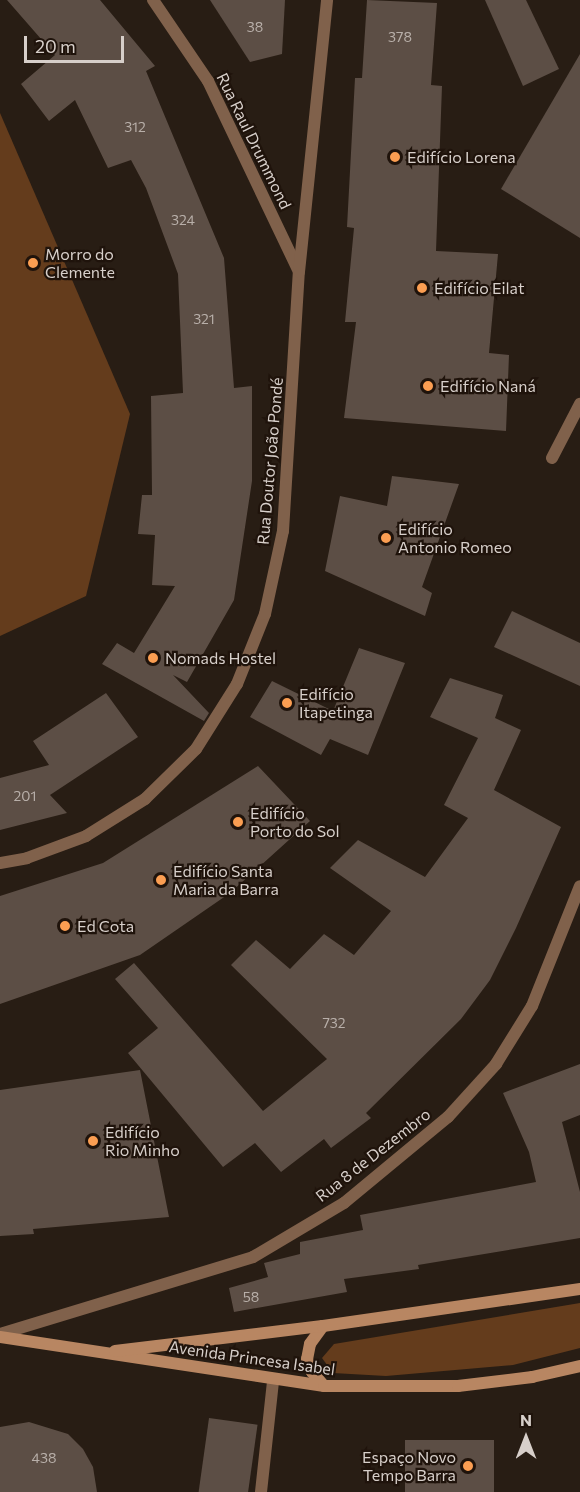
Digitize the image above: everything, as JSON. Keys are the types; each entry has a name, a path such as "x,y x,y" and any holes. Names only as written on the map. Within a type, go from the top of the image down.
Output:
{"main road":[{"name":"Avenida Princesa Isabel","path":"99,1353 323,1326 580,1289"},
{"path":"323,1326 310,1344 307,1359 312,1372 324,1386"},
{"name":"Avenida Princesa Isabel","path":"0,1336 273,1381 324,1386 459,1386 580,1366"}],"street":[{"name":"Rua Raul Drummond","path":"153,0 208,81 299,272"},
{"name":"Rua Doutor João Pondé","path":"0,863 27,858 86,836 145,799 196,749 237,684 265,614 283,531 299,272 327,0"},
{"path":"552,458 580,404"},
{"name":"Rua 8 de Dezembro","path":"0,1336 253,1257 353,1196 448,1117 496,1064 532,1006 580,886"},
{"path":"261,1492 273,1381"}],"shaded area":[{"name":"Morro do Clemente","path":"0,113 130,414 86,596 0,636"},
{"path":"580,1303 580,1348 513,1365 386,1376 333,1373 322,1358 334,1344"}],"building":[{"path":"7,0 100,0 155,66 146,71 224,258 234,388 252,386 252,481 234,600 187,682 173,675 209,713 204,721 102,664 117,643 134,653 175,586 152,585 155,535 138,534 142,495 152,495 151,396 183,393 178,274 146,188 131,160 108,168 75,100 49,121 21,84 55,55"},
{"path":"210,0 285,0 282,54 250,62"},
{"path":"367,0 437,3 431,85 442,86 436,251 498,254 489,353 509,355 506,431 344,418 356,322 345,322 354,228 347,227 355,78 362,78"},
{"path":"485,0 526,0 559,69 523,86"},
{"path":"580,54 580,238 501,189"},
{"name":"Edifício Antonio Romeo","path":"392,476 459,484 422,587 432,593 425,616 325,571 340,496 387,506"},
{"path":"512,611 580,643 580,686 494,647"},
{"name":"Edifício Itapetinga","path":"359,648 405,663 368,755 330,739 321,755 250,717 272,681 333,711"},
{"path":"450,678 503,695 495,718 521,730 494,790 561,827 516,928 490,980 461,1019 366,1113 371,1118 331,1148 324,1139 281,1172 255,1143 223,1167 128,1053 158,1028 115,979 134,963 263,1111 327,1059 231,965 256,940 290,969 324,934 354,955 391,911 330,868 358,840 425,877 468,818 444,805 478,738 430,717"},
{"path":"106,693 138,737 50,795 67,813 0,830 0,778 49,765 33,741"},
{"path":"258,766 310,821 230,893 140,955 0,1004 0,896 103,863"},
{"path":"580,1064 580,1115 562,1122 580,1192 580,1238 418,1265 419,1269 344,1279 347,1292 234,1312 229,1288 268,1277 264,1263 300,1254 300,1242 363,1230 360,1215 536,1182 529,1152 503,1093"},
{"name":"Edifício Rio Minho","path":"140,1070 169,1217 33,1229 34,1234 0,1236 0,1090"},
{"path":"209,1418 258,1425 248,1492 199,1492"},
{"path":"29,1422 68,1434 83,1449 93,1467 97,1492 0,1492 0,1427"},
{"path":"405,1440 494,1440 494,1492 405,1492"}],"place":[{"name":"Edifício Lorena","path":"395,157"},
{"name":"Morro do Clemente","path":"33,263"},
{"name":"Edifício Eilat","path":"422,288"},
{"name":"Edifício Naná","path":"428,386"},
{"name":"Edifício Antonio Romeo","path":"386,538"},
{"name":"Nomads Hostel","path":"153,658"},
{"name":"Edifício Itapetinga","path":"287,703"},
{"name":"Edifício Porto do Sol","path":"238,822"},
{"name":"Edifício Santa Maria da Barra","path":"161,880"},
{"name":"Ed Cota","path":"65,926"},
{"name":"Edifício Rio Minho","path":"93,1141"},
{"name":"Espaço Novo Tempo Barra","path":"468,1466"}]}
